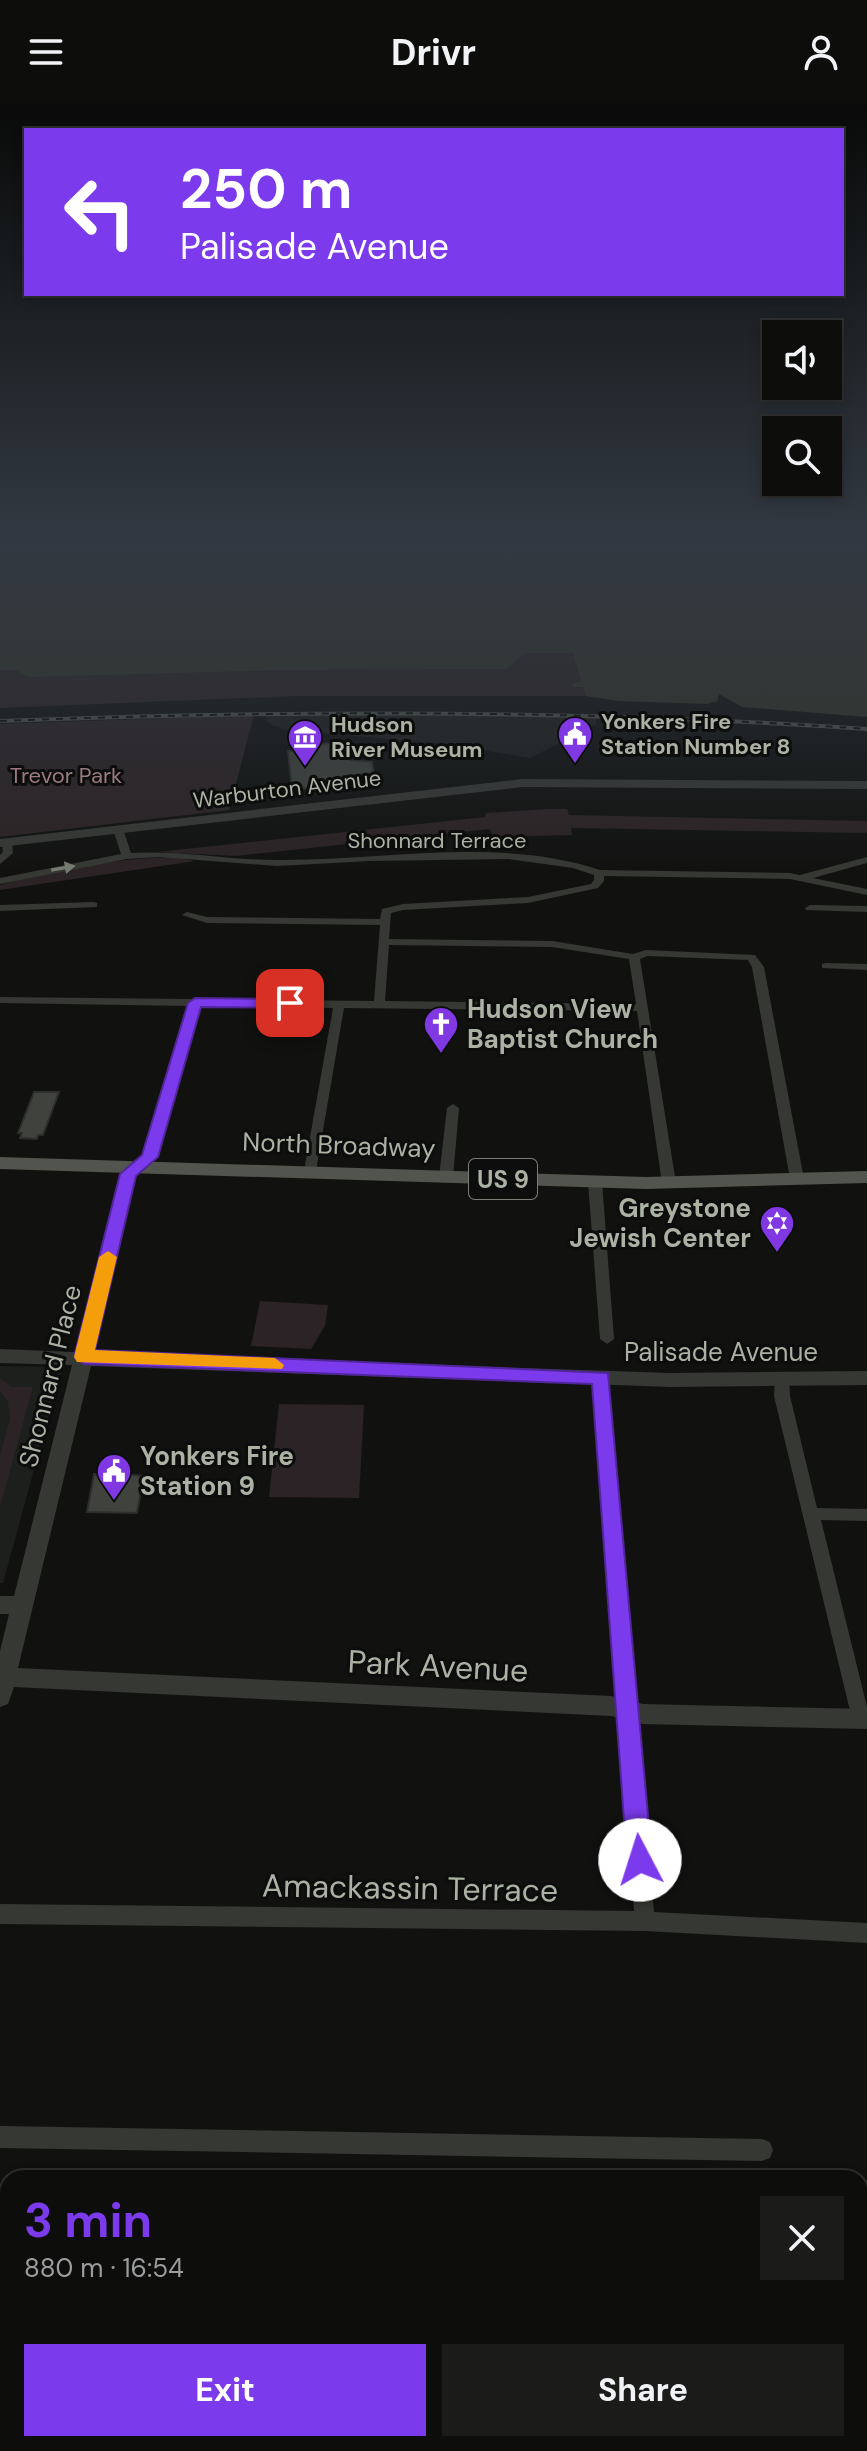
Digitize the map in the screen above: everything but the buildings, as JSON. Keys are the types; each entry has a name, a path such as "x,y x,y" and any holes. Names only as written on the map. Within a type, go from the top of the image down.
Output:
{"main road":[{"name":"North Broadway","path":"0,1163 595,1182 867,1177"}],"street":[{"name":"Warburton Avenue","path":"3,842 523,783 867,785"},
{"path":"118,829 127,856"},
{"path":"0,861 8,853 3,842"},
{"name":"Shonnard Terrace","path":"0,881 127,856 173,855 277,863 508,856 575,865 599,873 803,877"},
{"path":"803,877 867,860"},
{"path":"379,1005 386,911 403,907 528,900 588,888 599,881 599,873"},
{"path":"803,877 867,892"},
{"path":"0,908 93,905"},
{"path":"810,908 867,909"},
{"path":"187,915 207,920 385,922"},
{"path":"384,942 552,944 634,957 646,953 751,957 758,967 797,1179"},
{"path":"634,957 669,1183"},
{"path":"826,966 867,967"},
{"path":"0,1000 642,1008"},
{"path":"138,1166 149,1157 195,1003"},
{"path":"310,1171 339,1004"},
{"path":"446,1177 453,1108"},
{"name":"Shonnard Place","path":"2,1687 11,1605 84,1357 128,1174 138,1166"},
{"path":"595,1182 607,1339"},
{"name":"Palisade Avenue","path":"0,1356 601,1378 867,1378"},
{"path":"601,1378 645,1921"},
{"path":"782,1379 782,1396 864,1719"},
{"path":"812,1514 867,1515"},
{"name":"Park Avenue","path":"2,1687 611,1706 643,1714 864,1719"},
{"name":"Amackassin Terrace","path":"0,1914 645,1921 867,1933"},
{"path":"0,2137 762,2150"}],"shaded area":[{"path":"0,653 867,653 867,717 742,707 719,694 717,701 707,704 619,701 585,696 583,687 573,687 572,684 581,681 573,653 526,653 506,669 288,670 28,677 16,670 0,670"},
{"path":"266,712 597,714 596,724 530,758 445,744 289,730 267,721"},
{"path":"0,1366 62,1367 3,1583 0,1583"}],"green space":[{"path":"525,653 574,653 585,696 295,696 0,708 0,670 506,669"},
{"name":"Trevor Park","path":"254,715 229,810 0,837 0,724"},
{"path":"567,809 569,815 867,821 867,833 571,828 572,835 493,837 490,829 236,856 157,852 485,817 486,813"},
{"path":"173,857 195,861 0,890 0,885 64,869"},
{"path":"260,1301 328,1305 325,1326 311,1349 251,1346"},
{"path":"0,1378 11,1387 33,1387 0,1507 0,1455 10,1419 8,1402 0,1391"},
{"path":"279,1404 364,1405 359,1498 269,1497"}],"railway":[{"path":"0,721 434,713 759,722 867,729"}],"slow traffic":[{"path":"108,1257 84,1357 275,1365"}],"place":[{"name":"Yonkers Fire Station Number 8","path":"575,765"},
{"name":"Hudson River Museum","path":"305,768"},
{"name":"Hudson View Baptist Church","path":"441,1055"},
{"name":"Greystone Jewish Center","path":"777,1254"},
{"name":"Yonkers Fire Station 9","path":"114,1502"}],"route":[{"path":"290,1003 195,1003 149,1157 128,1174 84,1357 601,1378 640,1860"}]}
